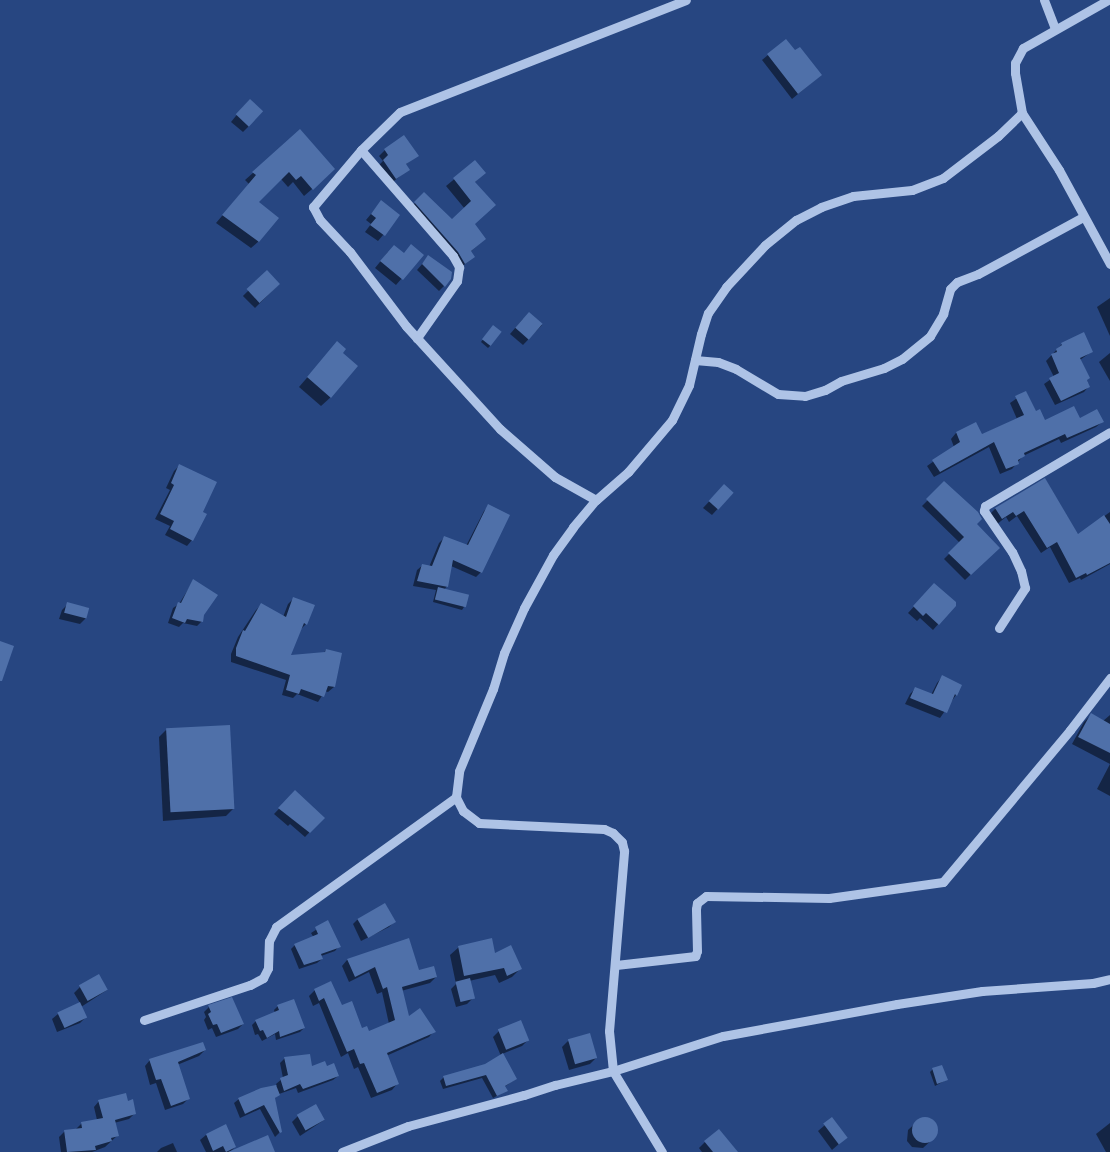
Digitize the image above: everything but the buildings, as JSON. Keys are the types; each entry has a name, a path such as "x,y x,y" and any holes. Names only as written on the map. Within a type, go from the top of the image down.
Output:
{"street":[{"path":"596,500 554,477 500,430 417,338 350,252 320,220 313,207 361,150 400,112 686,0"},
{"path":"1044,0 1055,29"},
{"path":"1108,0 1023,48 1018,54 1015,63 1015,82 1022,113 1059,170 1110,264"},
{"path":"662,1152 613,1071 609,1031 624,851 618,837 604,829 487,824 471,818 463,811 456,798 459,771 492,689 504,653 524,608 573,527 596,500 628,472 672,420 689,385 701,334 708,314 717,298 765,244 796,220 821,207 852,196 912,190 943,178 998,136 1022,113"},
{"path":"361,150 453,256 459,267 457,281 417,338"},
{"path":"695,360 718,362 736,368 778,394 805,396 825,390 841,381 884,368 902,359 930,336 943,314 950,289 957,282 978,274 1083,217"},
{"path":"999,628 1024,588 1022,571 1012,552 984,511 985,506 1110,432"},
{"path":"616,965 695,956 697,951 697,903 706,896 829,898 943,882 1070,730 1110,678"},
{"path":"144,1020 250,985 262,978 268,968 269,941 276,926 456,798"},
{"path":"342,1152 408,1126 555,1085 613,1071 723,1036 982,991 1093,983 1110,979"}]}
